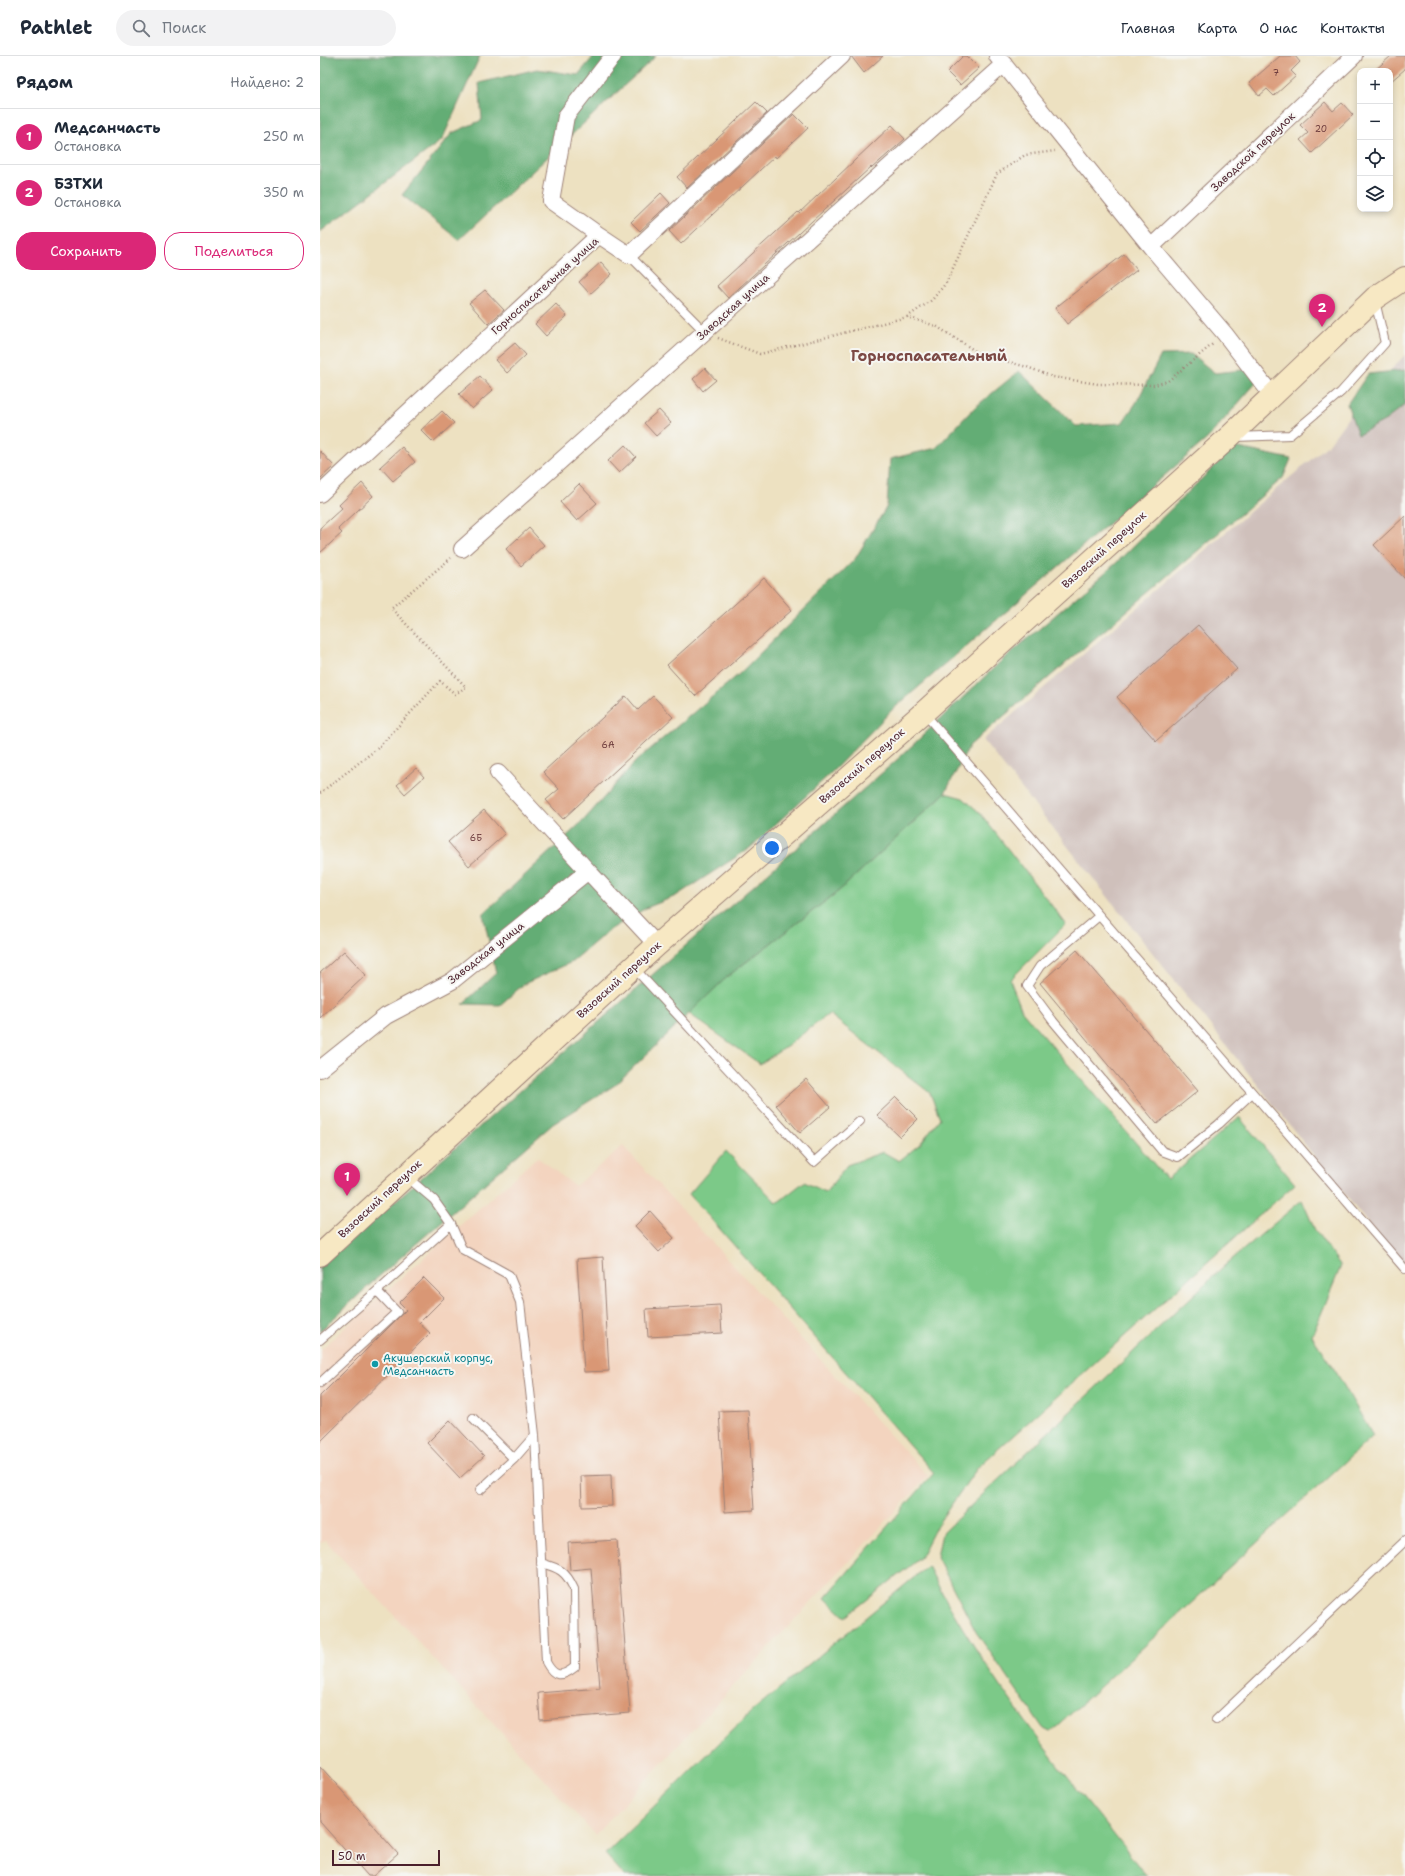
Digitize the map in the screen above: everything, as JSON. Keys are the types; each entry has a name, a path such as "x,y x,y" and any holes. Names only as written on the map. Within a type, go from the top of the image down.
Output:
{"street":[{"path":"599,235 551,201 566,116 614,56"},
{"path":"629,255 842,56"},
{"name":"Заводской переулок","path":"1151,248 1354,56"},
{"path":"1000,60 1151,248 1225,334 1272,396"},
{"name":"Заводская улица","path":"462,549 705,332 1000,60"},
{"name":"Горноспасательная улица","path":"320,494 599,235 629,255"},
{"name":"Вязовский переулок","path":"320,1255 405,1175 657,945 923,713 1228,438 1375,298 1405,278"},
{"path":"498,773 657,945"},
{"name":"Заводская улица","path":"320,1069 386,1016 452,980 588,871"}],"lane":[{"path":"629,255 705,332"},
{"path":"1228,438 1290,435 1341,392 1385,343 1375,298"},
{"path":"923,713 1405,1269"},
{"path":"1099,916 1040,966 1027,986 1053,1021 1162,1151 1178,1157 1220,1124 1252,1093"},
{"path":"633,967 814,1162 860,1121"},
{"path":"405,1175 434,1200 451,1224 462,1249 509,1275 520,1302 535,1435 541,1563 546,1662 551,1671 558,1674 567,1673 574,1667 574,1588 569,1577 558,1567 541,1563"},
{"path":"320,1340 451,1224"},
{"path":"320,1383 397,1312 377,1291"},
{"path":"472,1418 514,1459"},
{"path":"480,1490 514,1459 535,1435"},
{"path":"1216,1720 1405,1541"}],"path":[{"path":"705,332 760,354 908,317 932,300 946,283 997,174 1025,155 1072,148"},
{"path":"908,317 936,326 980,354 1027,366 1053,377 1098,384 1154,385 1168,381 1225,334"},
{"path":"320,793 378,748 440,681 454,694 466,687 391,608 462,549"}],"shaded area":[{"path":"1405,355 1405,1270 983,740 1329,444 1358,404"},
{"path":"623,1146 928,1476 595,1835 325,1540 320,1542 320,1350 537,1157 575,1186"}],"green space":[{"path":"320,56 480,56 442,140 320,232"},
{"path":"594,56 656,56 459,240 402,195 452,133 482,120 479,83 537,69 578,75"},
{"path":"1191,354 1215,373 1251,369 1256,383 1207,439 892,710 831,773 750,848 676,896 646,908 608,931 572,962 524,984 500,1005 463,1004 496,973 483,914 584,820 636,761 739,674 855,559 887,506 890,459 936,448 974,408 1019,371 1076,426 1122,423 1136,403 1161,355"},
{"path":"1405,370 1405,405 1386,420 1358,435 1347,404 1368,374"},
{"path":"1234,447 1291,459 1283,478 970,745 945,793 840,890 728,976 615,1085 553,1124 375,1280 320,1331 320,1267 900,757 998,664 1115,564"},
{"path":"945,793 963,798 980,813 1066,924 1010,980 1022,1011 1167,1179 1239,1117 1295,1184 978,1467 937,1525 920,1558 845,1617 825,1598 934,1473 689,1194 726,1151 777,1203 804,1182 826,1192 847,1165 883,1152 899,1161 920,1144 940,1118 930,1093 829,1014 760,1064 688,1013 728,976 840,890"},
{"path":"1302,1200 1315,1230 1341,1266 1312,1336 1336,1372 1373,1436 1051,1732 1043,1728 976,1632 937,1557 942,1533 1224,1266"},
{"path":"928,1566 962,1628 1015,1706 1042,1744 1146,1876 625,1876 605,1854 752,1711"}],"building":[{"path":"851,56 883,56 864,73"},
{"path":"963,56 967,56 979,68 960,85 947,72"},
{"path":"1280,56 1295,56 1300,62 1291,71 1296,76 1274,96 1267,89 1259,96 1249,83"},
{"path":"1391,56 1405,56 1405,69 1393,79 1393,68 1377,68"},
{"path":"756,102 767,113 687,188 677,177"},
{"path":"1325,102 1333,111 1342,103 1353,115 1312,153 1300,140 1308,133 1300,125"},
{"path":"794,114 808,128 776,158 775,156 681,244 669,231"},
{"path":"892,125 905,139 872,168 871,167 728,298 717,286 798,212 799,213"},
{"path":"661,193 670,203 640,231 631,222"},
{"path":"1124,254 1137,270 1067,324 1055,308"},
{"path":"601,262 612,274 590,294 579,282"},
{"path":"485,290 504,310 488,324 469,303"},
{"path":"556,304 567,316 546,336 535,324"},
{"path":"515,343 526,355 507,373 495,360"},
{"path":"705,368 716,380 703,391 693,379"},
{"path":"480,376 493,390 472,409 459,394"},
{"path":"659,410 671,423 656,436 644,423"},
{"path":"442,411 454,423 433,442 421,430"},
{"path":"625,445 636,457 619,473 608,461"},
{"path":"402,447 415,462 393,481 380,467"},
{"path":"320,451 334,466 320,479"},
{"path":"362,483 373,496 338,529 342,533 320,553 320,528 342,508 339,505"},
{"path":"579,484 597,503 577,521 560,502"},
{"path":"1405,516 1405,579 1374,545"},
{"path":"529,528 544,545 521,566 506,549"},
{"path":"764,578 792,610 695,696 667,665"},
{"path":"1198,625 1237,669 1156,741 1117,697"},
{"path":"626,696 638,710 653,696 673,717 563,819 546,800 559,789 543,772"},
{"path":"416,768 424,777 405,794 397,785"},
{"path":"484,810 505,834 469,866 448,842"},
{"path":"1077,950 1198,1091 1157,1124 1040,983"},
{"path":"344,951 366,975 320,1018 320,973"},
{"path":"806,1079 830,1107 800,1133 776,1105"},
{"path":"896,1097 918,1119 900,1137 877,1115"},
{"path":"650,1211 674,1238 659,1252 635,1226"},
{"path":"603,1257 609,1371 584,1372 577,1259"},
{"name":"Акушерский корпус, Медсанчасть","path":"424,1278 444,1298 419,1323 430,1333 320,1442 320,1396 406,1310 399,1303"},
{"path":"720,1305 722,1333 648,1337 646,1309"},
{"path":"748,1410 754,1510 725,1512 719,1411"},
{"path":"450,1420 484,1456 460,1478 427,1443"},
{"path":"611,1475 612,1506 582,1507 581,1476"},
{"path":"617,1540 630,1713 540,1720 538,1693 600,1688 591,1568 570,1570 568,1543"},
{"path":"320,1766 398,1854 373,1876 368,1876 320,1822"}],"place":[{"name":"БЗТХИ","path":"1322,327"},
{"name":"Медсанчасть","path":"347,1196"},
{"name":"Акушерский корпус, Медсанчасть","path":"375,1364"}],"district":[{"name":"Горноспасательный","path":"929,356"}]}
